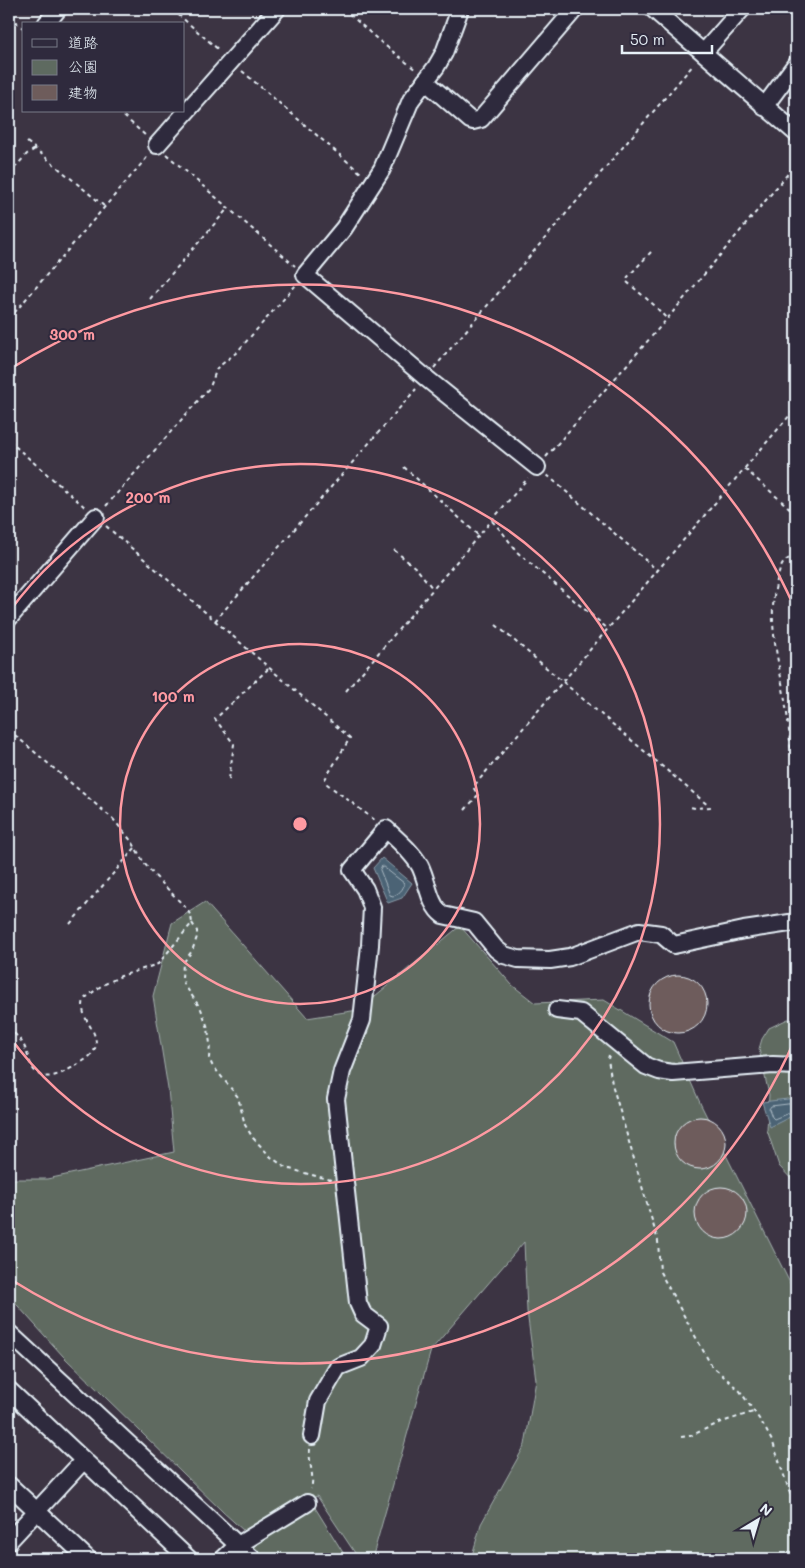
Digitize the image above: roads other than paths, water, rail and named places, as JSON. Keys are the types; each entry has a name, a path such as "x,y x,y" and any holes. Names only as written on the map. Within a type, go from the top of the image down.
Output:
{"street":[{"path":"48,22 58,9"},
{"path":"157,146 277,9"},
{"path":"460,9 444,53 411,100 382,169 344,228 305,275 426,378 538,467"},
{"path":"426,80 470,120 478,121 575,9"},
{"path":"653,9 796,133"},
{"path":"704,52 742,9"},
{"path":"764,107 796,64"},
{"path":"9,618 96,517"},
{"path":"312,1436 318,1401 338,1367 361,1358 373,1345 379,1326 363,1314 358,1303 336,1099 342,1071 362,1020 370,945 372,908 365,889 352,870 386,829 419,865 439,912 443,915 474,922 496,949 510,958 550,960 570,957 639,931 661,934 674,944 796,922"},
{"path":"557,1010 581,1013 646,1066 659,1071 673,1072 773,1065 796,1066"},
{"path":"9,1334 254,1559"},
{"path":"9,1390 189,1559"},
{"path":"9,1541 83,1461"},
{"path":"9,1485 88,1559"},
{"path":"223,1559 238,1544 307,1503"}],"water":[{"path":"382,858 412,883 402,898 388,903 373,868"},
{"path":"796,1098 796,1114 770,1127 762,1102"}]}
